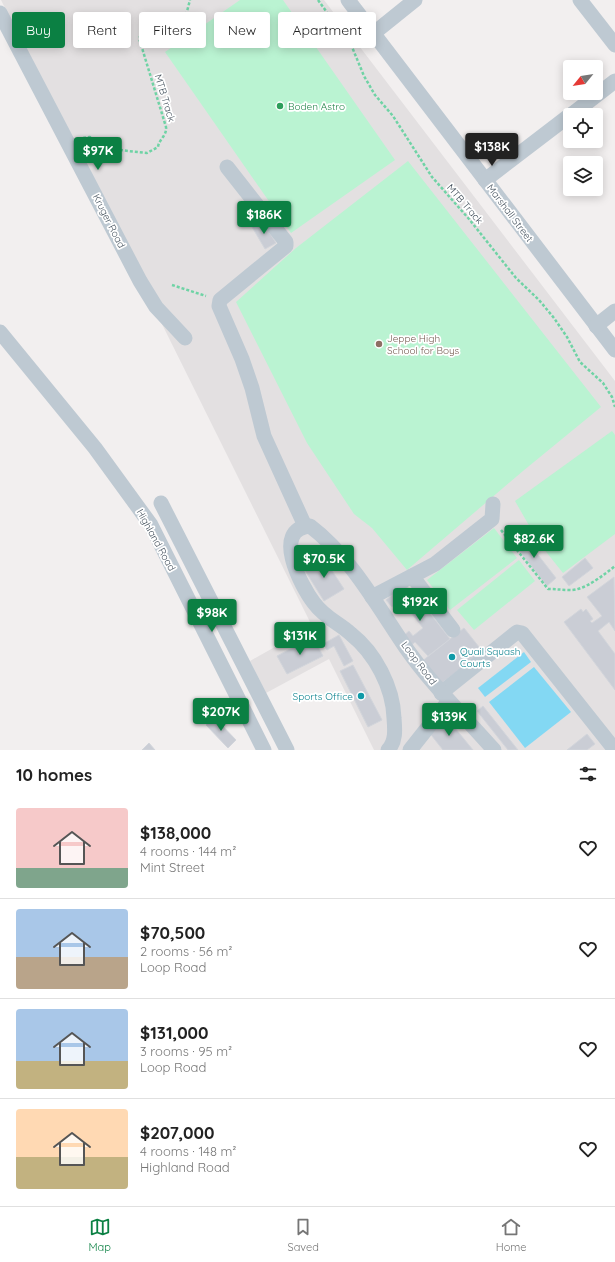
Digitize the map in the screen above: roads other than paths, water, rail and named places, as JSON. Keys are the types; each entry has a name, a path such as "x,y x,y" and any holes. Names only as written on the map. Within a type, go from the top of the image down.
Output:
{"street":[{"name":"Marshall Street","path":"348,0 357,12"},
{"path":"376,31 415,0"},
{"path":"580,0 615,45"},
{"name":"Kruger Road","path":"0,13 151,301 161,314 185,338"},
{"name":"Marshall Street","path":"376,36 615,350"},
{"path":"579,108 615,81"},
{"path":"485,180 563,120"},
{"path":"227,167 286,242 286,246 220,300 219,306 242,359 252,388 264,436 305,526 292,534 290,542 291,552 300,579 314,604 326,617 351,633 372,656 392,697 395,733 394,742 388,750"},
{"path":"596,326 615,311"},
{"name":"Highland Road","path":"0,332 85,436 151,525 264,750"},
{"name":"Highland Road","path":"161,503 287,750"},
{"path":"372,597 435,564 492,512"},
{"name":"Loop Road","path":"305,526 310,526 318,532 345,561 406,647 445,697 494,750"},
{"path":"412,576 453,630"},
{"path":"410,750 445,697 517,632 522,633 615,750"}],"water":[{"path":"524,652 531,662 485,697 478,688"},
{"path":"534,667 571,712 525,748 489,702"}],"place":[{"name":"Boden Astro","path":"280,106"},
{"name":"Jeppe High School for Boys","path":"379,344"},
{"name":"Quail Squash Courts","path":"452,657"},
{"name":"Sports Office","path":"361,696"}]}
